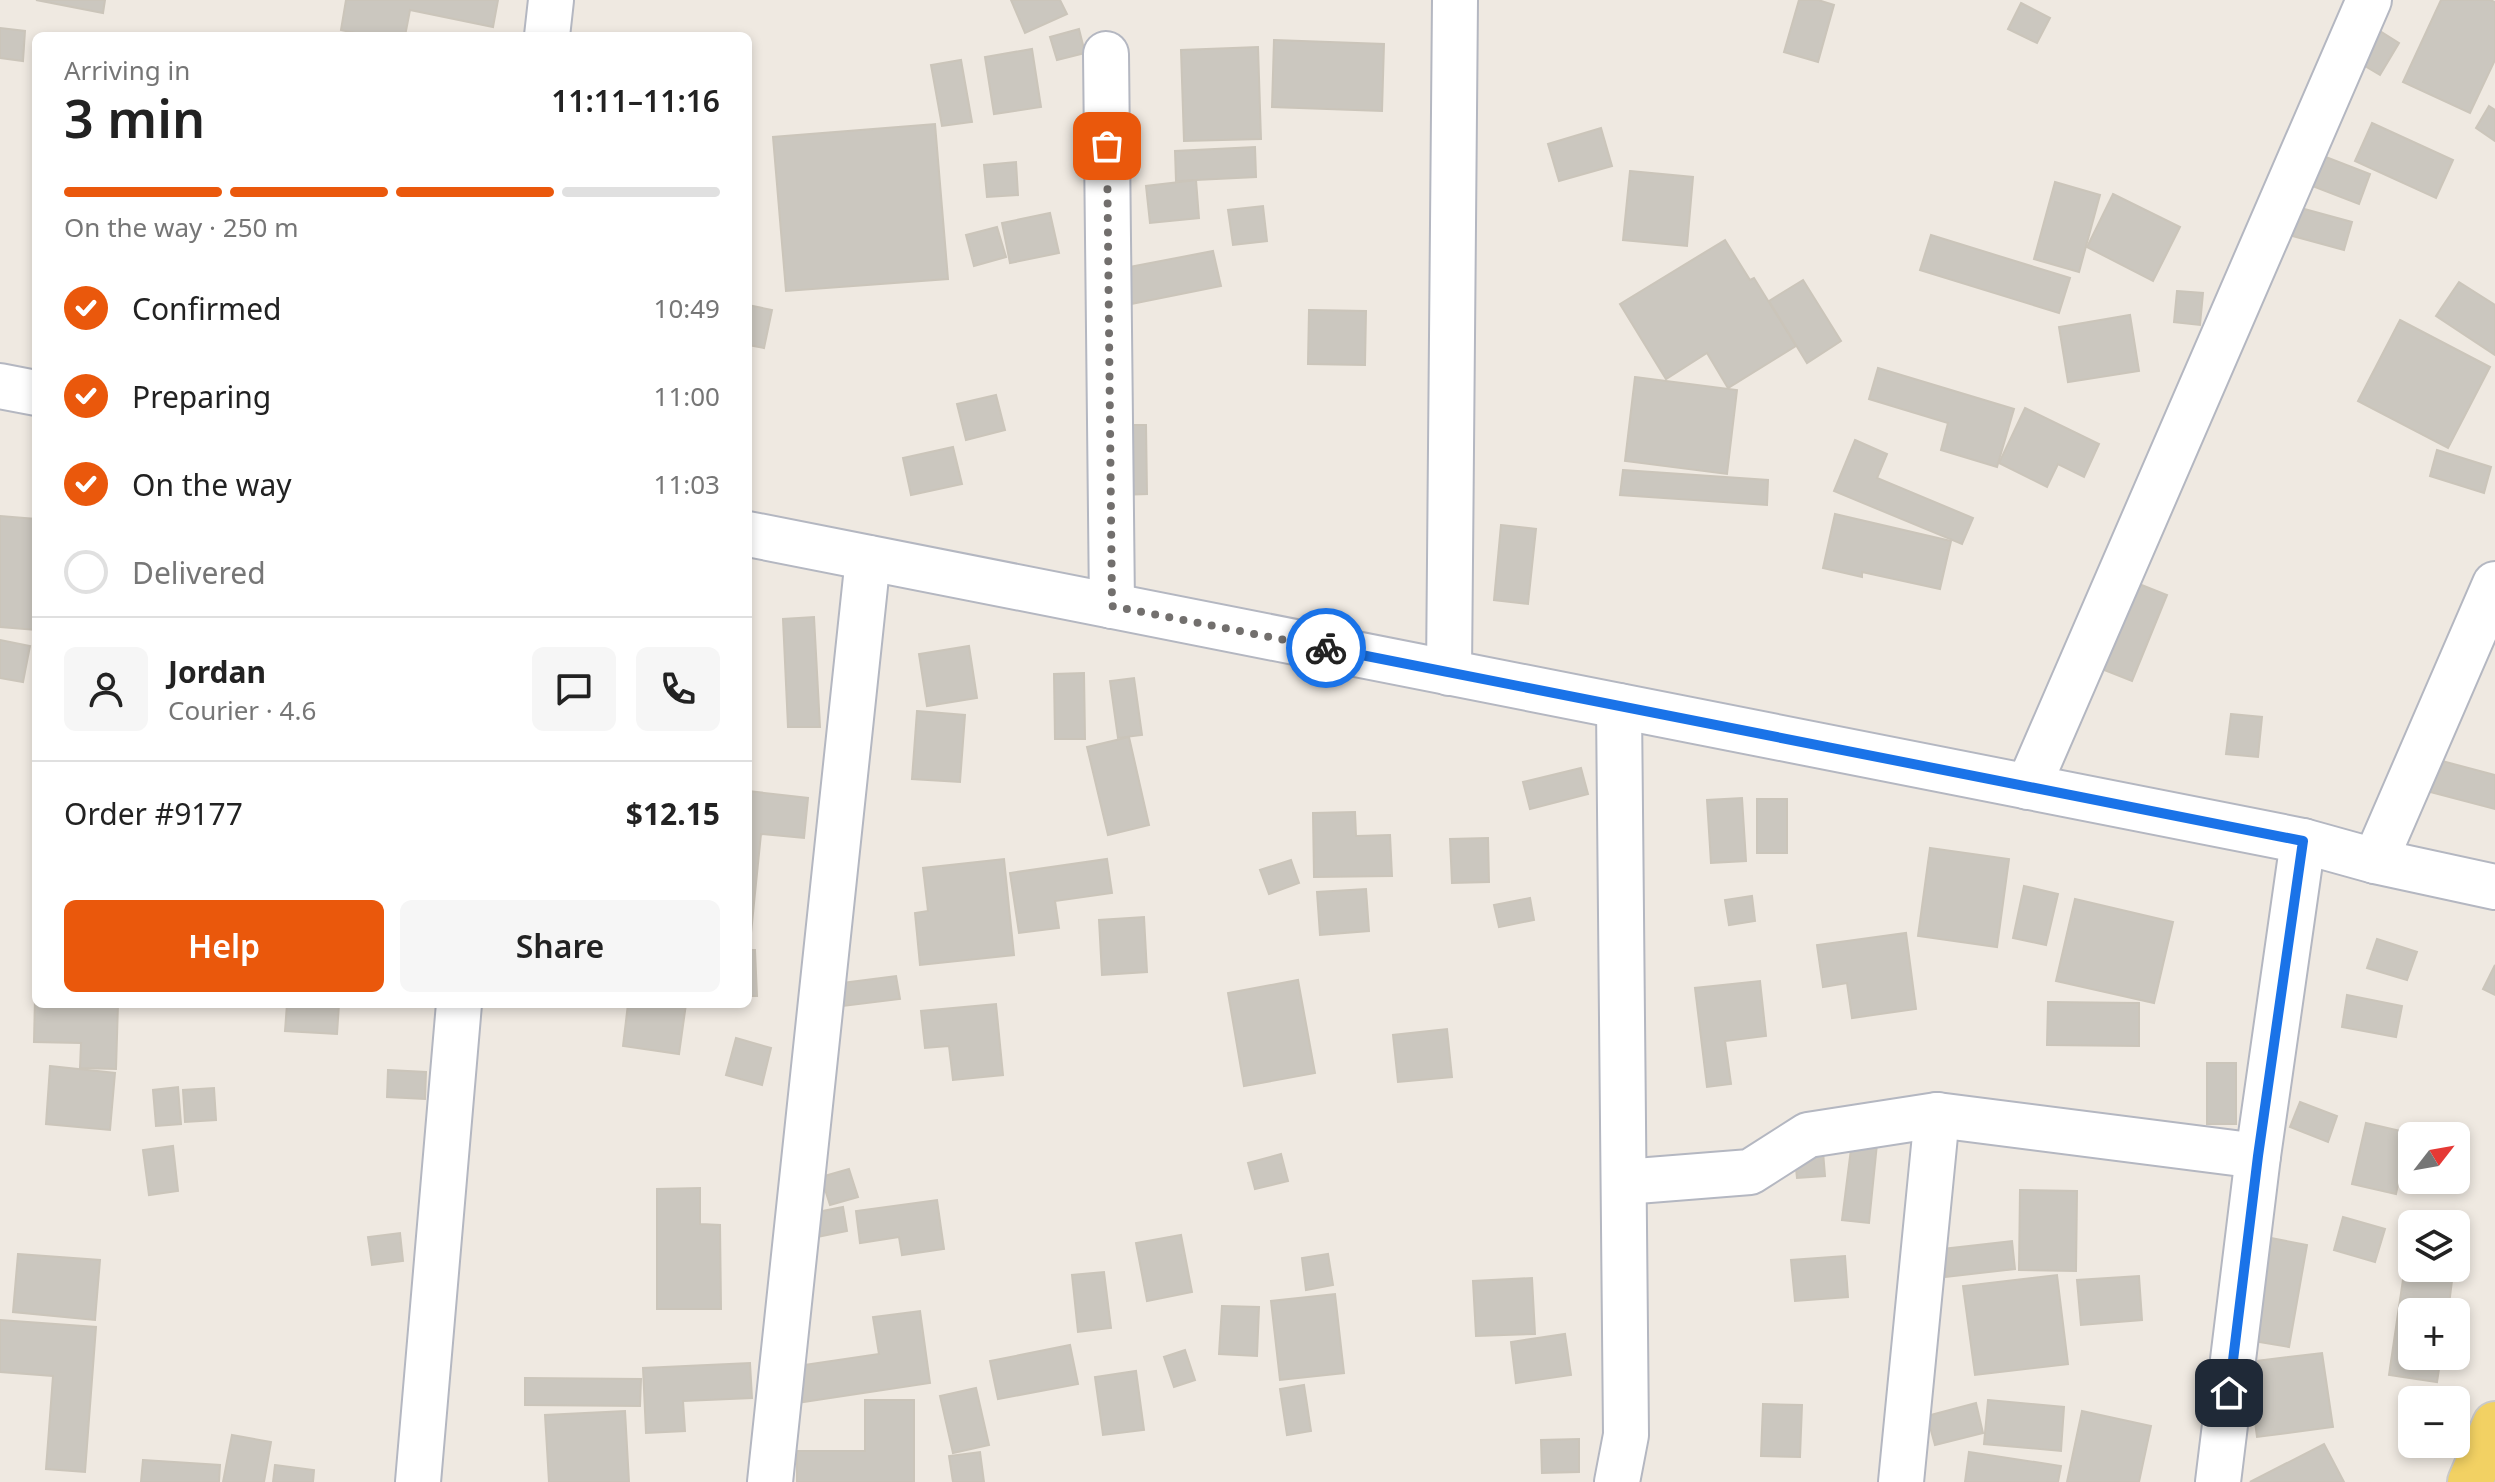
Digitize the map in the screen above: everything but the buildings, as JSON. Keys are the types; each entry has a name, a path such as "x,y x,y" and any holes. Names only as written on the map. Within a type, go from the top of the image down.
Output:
{"main road":[{"path":"2470,1482 2495,1424"}],"street":[{"path":"547,32 551,0"},
{"path":"1449,673 1455,0"},
{"path":"2028,787 2369,0"},
{"path":"1106,54 1112,606"},
{"path":"0,386 32,392"},
{"path":"752,535 2303,841 2375,861 2495,887"},
{"path":"770,1482 868,558"},
{"path":"2375,861 2495,584"},
{"path":"1617,1482 1626,1435 1619,706"},
{"path":"2218,1482 2258,1156 2303,841"},
{"path":"418,1482 459,1008"},
{"path":"1624,1182 1750,1172 1808,1135 1937,1115 2258,1156"},
{"path":"1901,1482 1937,1115"}],"way so far":[{"path":"1107,146 1112,606 1326,648"}],"route":[{"path":"1326,648 2303,841 2258,1156 2229,1393"}]}
